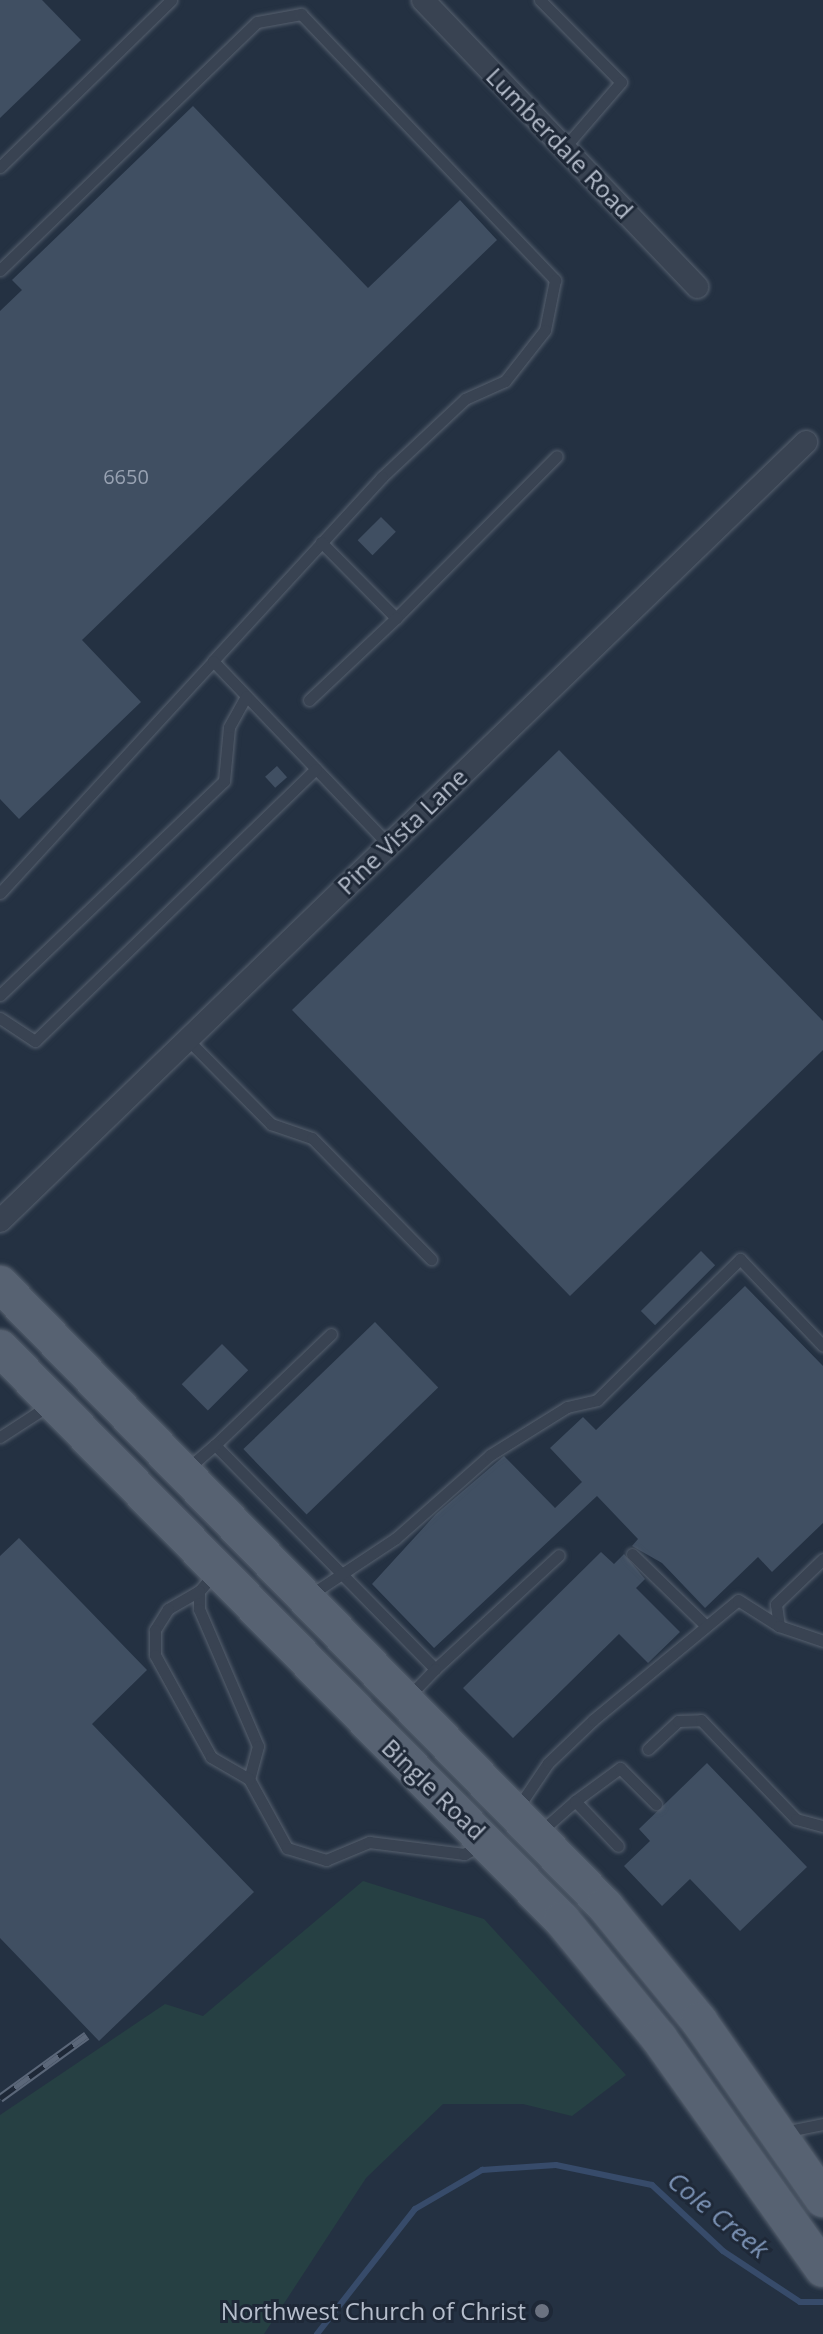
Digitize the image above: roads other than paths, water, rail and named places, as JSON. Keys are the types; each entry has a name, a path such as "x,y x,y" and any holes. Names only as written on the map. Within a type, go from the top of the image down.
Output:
{"main road":[{"name":"Bingle Road","path":"0,1284 524,1825 671,1985 823,2199"},
{"name":"Bingle Road","path":"0,1348 53,1402 208,1581 487,1840 628,1997 816,2260"},
{"path":"208,1581 248,1539"},
{"path":"487,1840 524,1825"},
{"path":"744,2159 776,2136"}],"street":[{"name":"Lumberdale Road","path":"423,0 697,287"},
{"name":"Pine Vista Lane","path":"0,1221 806,442"}],"lane":[{"path":"0,167 171,0"},
{"path":"540,0 621,82 564,148"},
{"path":"0,270 257,22 301,14 555,280 545,330 505,381 465,399 321,542 0,893"},
{"path":"309,700 396,618 557,456"},
{"path":"321,542 396,618"},
{"path":"213,661 388,844"},
{"path":"0,995 224,781 229,727 246,696"},
{"path":"0,1018 35,1041 316,769"},
{"path":"187,1039 271,1124 312,1138 431,1259"},
{"path":"304,1598 345,1574 490,1455 567,1407 597,1400 740,1259 823,1346"},
{"path":"183,1472 331,1334"},
{"path":"0,1437 53,1402"},
{"path":"215,1445 435,1669"},
{"path":"632,1554 703,1623"},
{"path":"403,1702 559,1555"},
{"path":"779,1626 776,1604 823,1559"},
{"path":"208,1581 207,1636 258,1746 249,1779"},
{"path":"208,1581 168,1609 155,1630 155,1655 211,1757 249,1779 287,1848 314,1860 369,1842 464,1854 487,1840"},
{"path":"524,1825 548,1763 703,1623 738,1600 779,1626 823,1641"},
{"path":"648,1749 678,1721 701,1720 796,1819 823,1826"},
{"path":"524,1825 575,1801 620,1768 656,1804"},
{"path":"575,1801 618,1846"},
{"path":"776,2136 801,2123 823,2124"}],"waterway":[{"name":"Cole Creek","path":"317,2334 415,2209 482,2170 556,2165 652,2185 723,2251 800,2302 823,2302"}],"railway":[{"path":"0,2098 87,2035"}],"place":[{"name":"Northwest Church of Christ","path":"542,2311"}]}
